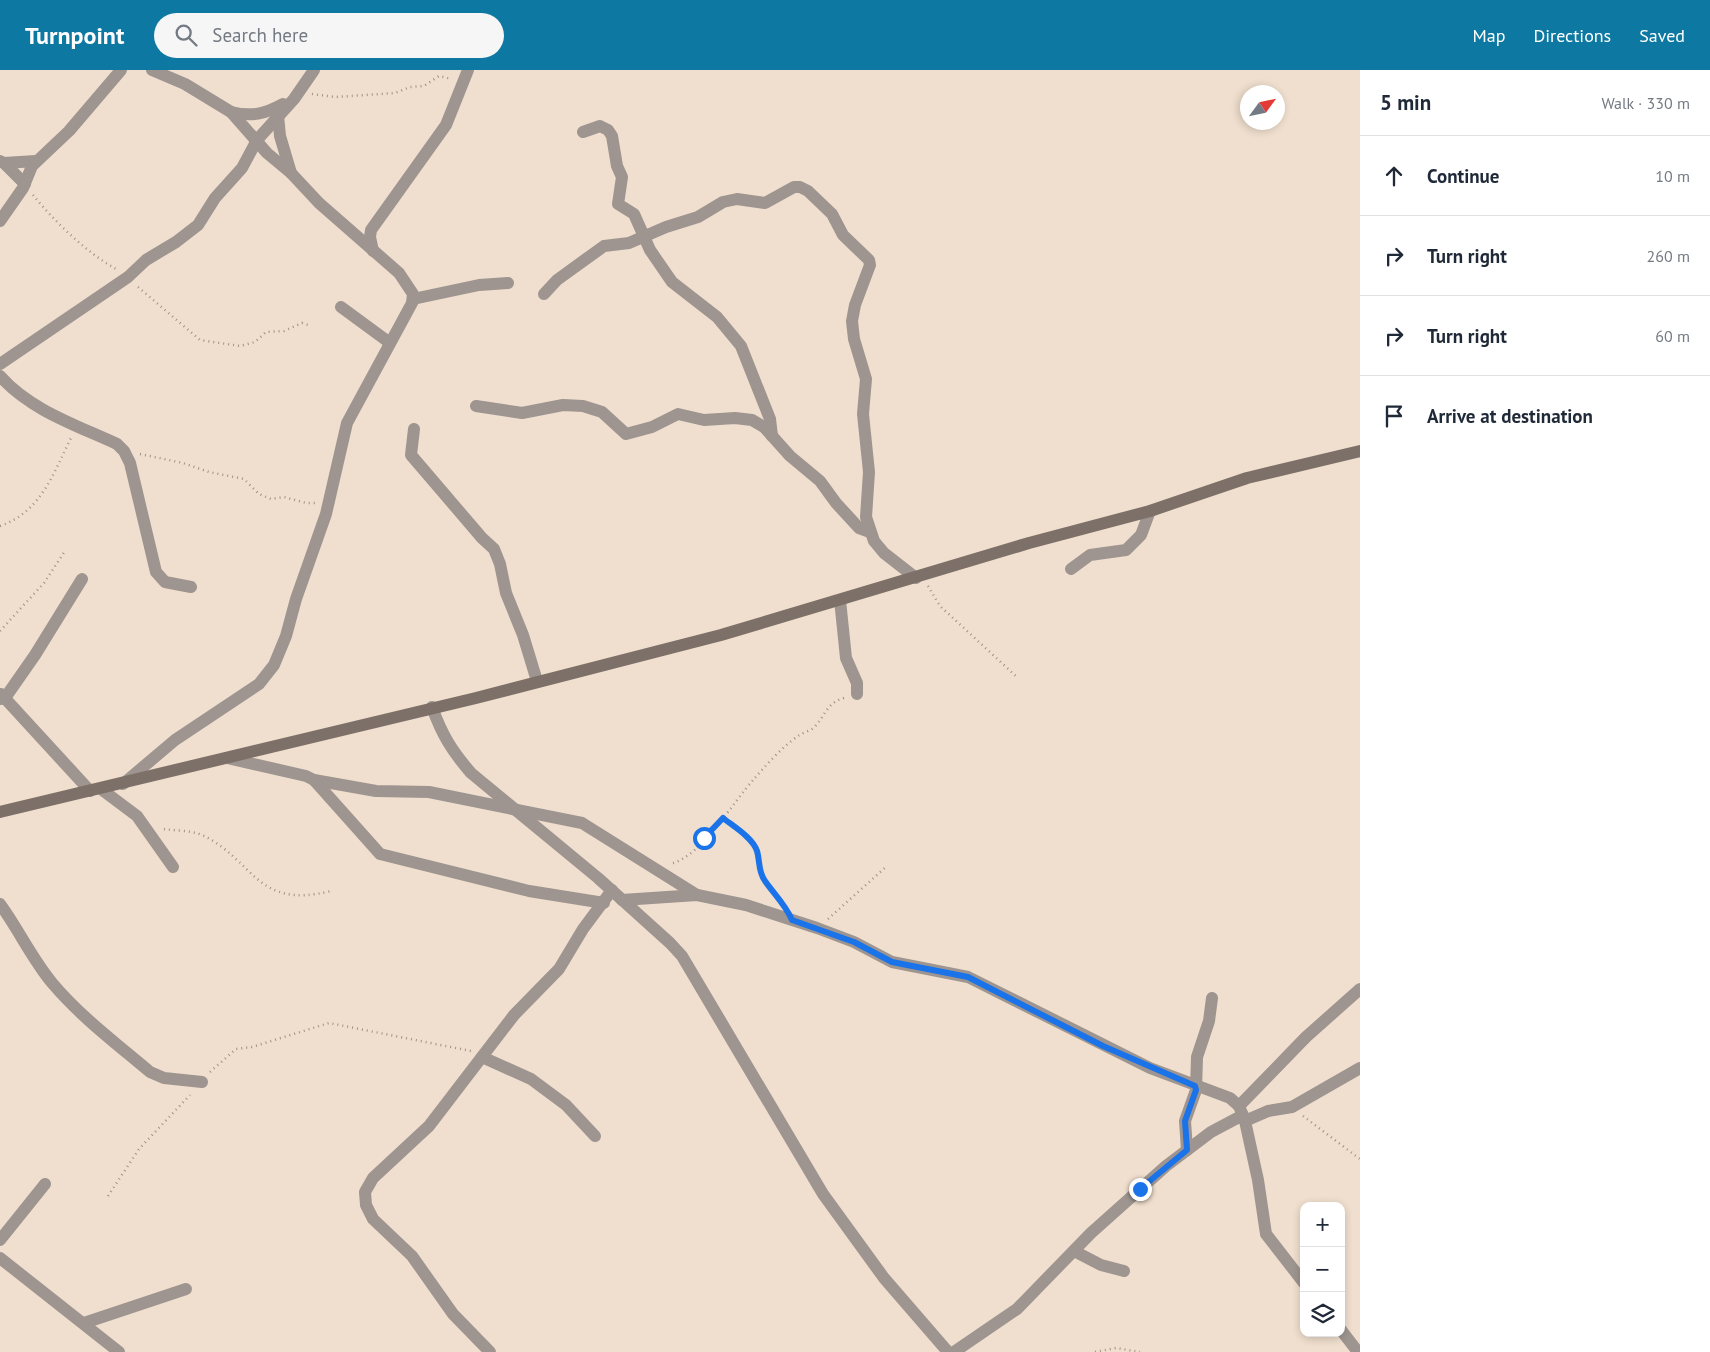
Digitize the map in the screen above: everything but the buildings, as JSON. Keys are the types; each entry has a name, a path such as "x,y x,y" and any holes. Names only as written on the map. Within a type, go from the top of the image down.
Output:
{"street":[{"path":"0,221 25,184 26,176 36,162 69,131 121,70"},
{"path":"123,784 175,740 259,684 268,675 286,636 296,599 330,496 347,423 390,343 413,294 409,285 399,273 319,203 291,173 267,153 231,112 185,84 152,70"},
{"path":"0,364 128,277 146,260 176,242 198,225 215,198 242,168 257,140 294,99 311,75 318,70"},
{"path":"373,251 370,237 371,230 446,125 465,76"},
{"path":"231,112 246,116 258,115 294,99"},
{"path":"278,115 280,136 291,173"},
{"path":"583,132 600,126 608,130 612,136 617,166 622,177 618,204 634,214 650,250 672,282 717,317 741,346 770,419 772,436"},
{"path":"2,162 36,162"},
{"path":"2,162 25,184"},
{"path":"544,294 557,280 604,246 622,245 698,217 723,202 737,199 765,203 787,190 800,187 808,191 832,214 843,235 868,260 870,265 855,305 852,321 854,339 866,379 863,414 868,455 866,517 870,532 884,553 919,577"},
{"path":"412,299 479,285 508,283"},
{"path":"341,307 390,343"},
{"path":"0,376 24,398 116,444 124,451 140,503 156,572 165,582 191,587"},
{"path":"476,406 522,412 563,405 583,406 602,412 626,434 652,427 678,414 704,420 734,418 752,420 764,427 790,456 820,481 836,504 858,528 870,532"},
{"path":"414,429 411,455 482,538 494,549 500,564 506,593 523,635 537,681"},
{"path":"0,812 123,784 721,635 1029,543 1150,511 1247,478 1360,451"},
{"path":"1071,568 1090,555 1126,550 1141,535 1150,511"},
{"path":"82,579 36,655 2,696 96,790 137,816 173,867"},
{"path":"840,600 846,658 857,683 857,694"},
{"path":"432,707 441,733 454,754 471,773 612,890 682,956 823,1194 884,1278 948,1352"},
{"path":"227,758 306,776 314,780 376,791 429,792 582,823 697,894 746,906 817,928 854,942 892,962 968,977 1103,1046 1195,1086 1230,1098 1242,1114 1258,1180 1264,1228 1279,1252 1300,1278"},
{"path":"314,780 380,854 530,891 604,903"},
{"path":"490,1352 453,1314 412,1256 374,1219 365,1199 368,1184 429,1126 526,1002 559,969 583,929 612,890"},
{"path":"622,900 697,894"},
{"path":"0,904 27,950 53,985 79,1011 150,1072 164,1078 202,1082"},
{"path":"954,1352 1016,1309 1113,1212 1187,1150 1211,1132 1242,1114 1306,1037 1360,989"},
{"path":"1187,1150 1185,1121 1196,1090 1196,1057 1209,1021 1212,998"},
{"path":"483,1055 531,1079 566,1105 594,1136"},
{"path":"1242,1114 1292,1108 1360,1068"},
{"path":"0,1240 45,1184"},
{"path":"1074,1251 1101,1265 1124,1271"},
{"path":"0,1258 119,1352"},
{"path":"84,1324 186,1289"},
{"path":"1345,1335 1358,1352"}],"path":[{"path":"294,99 313,94 336,97 394,93 410,87 424,86 439,76 465,76"},
{"path":"25,184 43,207 64,228 101,260 128,277 200,340 240,346 255,342 266,332 284,331 302,323 308,325"},
{"path":"0,526 20,518 30,510 47,486 77,425"},
{"path":"124,451 166,459 209,472 244,479 259,494 271,499 291,498 311,504 330,496"},
{"path":"0,631 44,583 65,551"},
{"path":"919,577 940,606 1018,678"},
{"path":"661,873 691,853 723,818 754,779 797,737 814,728 819,718 834,703 857,694"},
{"path":"723,818 754,846 765,880 786,906 792,920"},
{"path":"145,827 193,832 202,835 219,845 267,888 303,896 331,891"},
{"path":"817,928 887,866"},
{"path":"108,1196 139,1149 236,1049 252,1047 329,1023 380,1032 483,1055"},
{"path":"1292,1108 1360,1159"},
{"path":"1095,1352 1116,1348 1140,1352"}],"route":[{"path":"704,838 723,818 746,838 758,852 758,864 765,880 786,906 792,920 854,942 892,962 968,977 987,985 1103,1046 1195,1086 1196,1090 1185,1121 1187,1150 1140,1189"}]}
